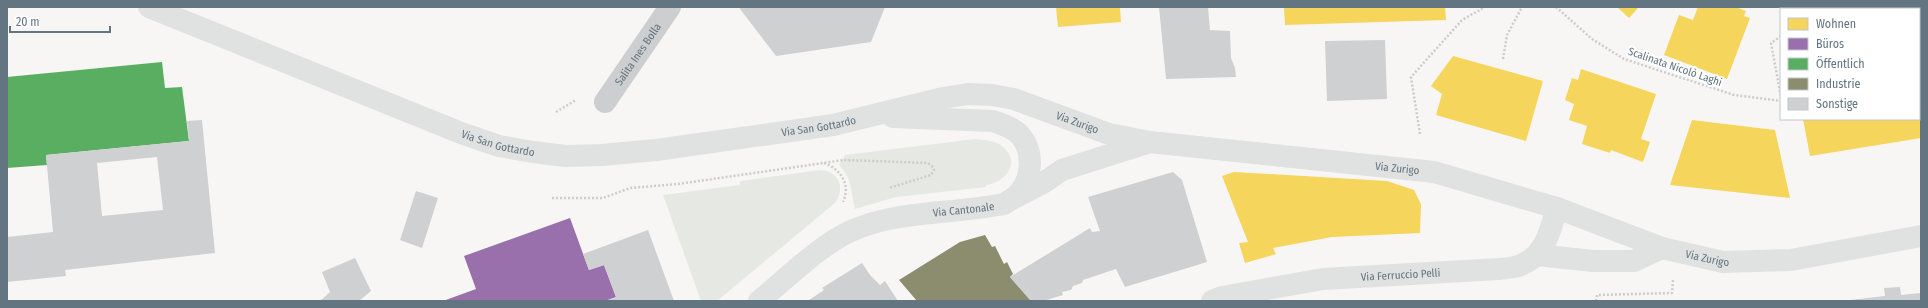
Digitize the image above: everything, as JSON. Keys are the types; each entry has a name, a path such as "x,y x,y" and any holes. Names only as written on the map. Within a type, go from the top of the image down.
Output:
{"main road":[{"name":"Via San Gottardo","path":"149,7 461,133 499,146 532,152 566,156 602,155 656,150 833,125 868,116"},
{"name":"Via Zurigo","path":"868,116 943,98 968,94 992,95 1014,99 1109,134 1150,142 1434,172 1557,208 1662,248 1723,262 1791,260 1921,236"},
{"path":"868,116 993,121 1007,126 1018,134 1026,145 1030,159 1030,173 1024,186 1016,197"},
{"name":"Via Cantonale","path":"759,301 818,252 850,232 892,219 1004,204 1043,183 1062,170 1150,142"},
{"name":"Via Ferruccio Pelli","path":"1212,301 1222,297 1323,279 1499,269 1521,265 1537,255 1545,244 1557,208"},
{"path":"1537,255 1593,261 1634,261 1662,248"}],"street":[{"name":"Salita Ines Bolla","path":"605,102 670,7"}],"path":[{"path":"1420,134 1411,77 1462,20 1484,7"},
{"path":"1503,59 1507,35 1522,7"},
{"name":"Scalinata Nicolò Laghi","path":"1556,7 1592,39 1624,59 1734,95 1780,101"},
{"path":"1780,37 1771,43 1780,92"},
{"path":"552,198 604,198 630,188 678,184 844,160 928,163 934,168 932,174 929,176 884,190"},
{"path":"824,162 835,168 846,183 846,193 841,205 847,202"},
{"path":"1596,301 1596,295 1672,293 1673,280"}],"shaded area":[{"path":"975,139 996,143 1008,152 1011,158 1011,165 1005,176 1000,180 986,185 986,187 896,197 855,209 849,180 839,165 845,155"},
{"path":"820,170 832,173 839,181 840,192 835,203 717,301 701,301 663,195 740,185 740,181"}],"building: Wohnen":[{"path":"1056,7 1120,7 1121,22 1058,27"},
{"path":"1284,7 1445,7 1446,20 1285,25"},
{"path":"1617,7 1639,7 1629,18"},
{"path":"1698,7 1736,7 1746,11 1744,16 1750,18 1727,79 1664,55 1679,15 1693,20"},
{"path":"1453,56 1543,81 1526,141 1436,115 1442,94 1431,86"},
{"path":"1581,69 1656,94 1641,139 1650,142 1643,162 1611,150 1610,153 1582,144 1587,126 1569,120 1574,104 1565,100 1572,78 1578,80"},
{"path":"1920,84 1921,138 1810,156 1803,120 1920,120"},
{"path":"1692,120 1775,130 1790,198 1670,185"},
{"path":"1234,172 1387,181 1414,190 1421,204 1420,233 1332,237 1273,248 1276,254 1245,263 1239,243 1248,242 1222,176"}],"building: Büros":[{"path":"570,218 589,270 604,265 616,297 605,301 443,301 476,289 464,256"}],"building: Öffentlich":[{"path":"162,62 165,88 182,87 189,141 46,155 47,165 7,168 7,77"}],"building: Industrie":[{"path":"985,235 992,247 995,246 1004,264 1007,262 1013,274 1010,277 1031,301 917,301 899,280 960,242"}],"building: Sonstige":[{"path":"740,7 885,7 871,42 776,56"},
{"path":"1159,7 1208,7 1210,30 1230,31 1231,58 1235,68 1236,77 1166,79"},
{"path":"1385,40 1387,99 1327,101 1325,41"},
{"path":"202,120 215,253 65,270 66,276 7,282 7,237 53,232 46,155 189,141 187,121","holes":["157,157 163,210 102,216 97,163"]},
{"path":"1173,172 1182,180 1207,262 1125,287 1116,269 1083,280 1082,283 1073,286 1071,290 1062,292 1063,295 1043,301 1031,301 1010,277 1090,228 1092,232 1100,231 1088,197"},
{"path":"416,191 438,198 422,248 400,240"},
{"path":"648,230 674,301 606,301 616,297 604,265 589,270 583,254"},
{"path":"355,258 371,291 359,301 320,301 330,292 322,272"},
{"path":"862,263 870,275 880,285 885,281 898,301 809,300 824,290 822,288"},
{"path":"1900,287 1901,295 1921,293 1921,301 1841,301 1885,296 1884,288"}]}
